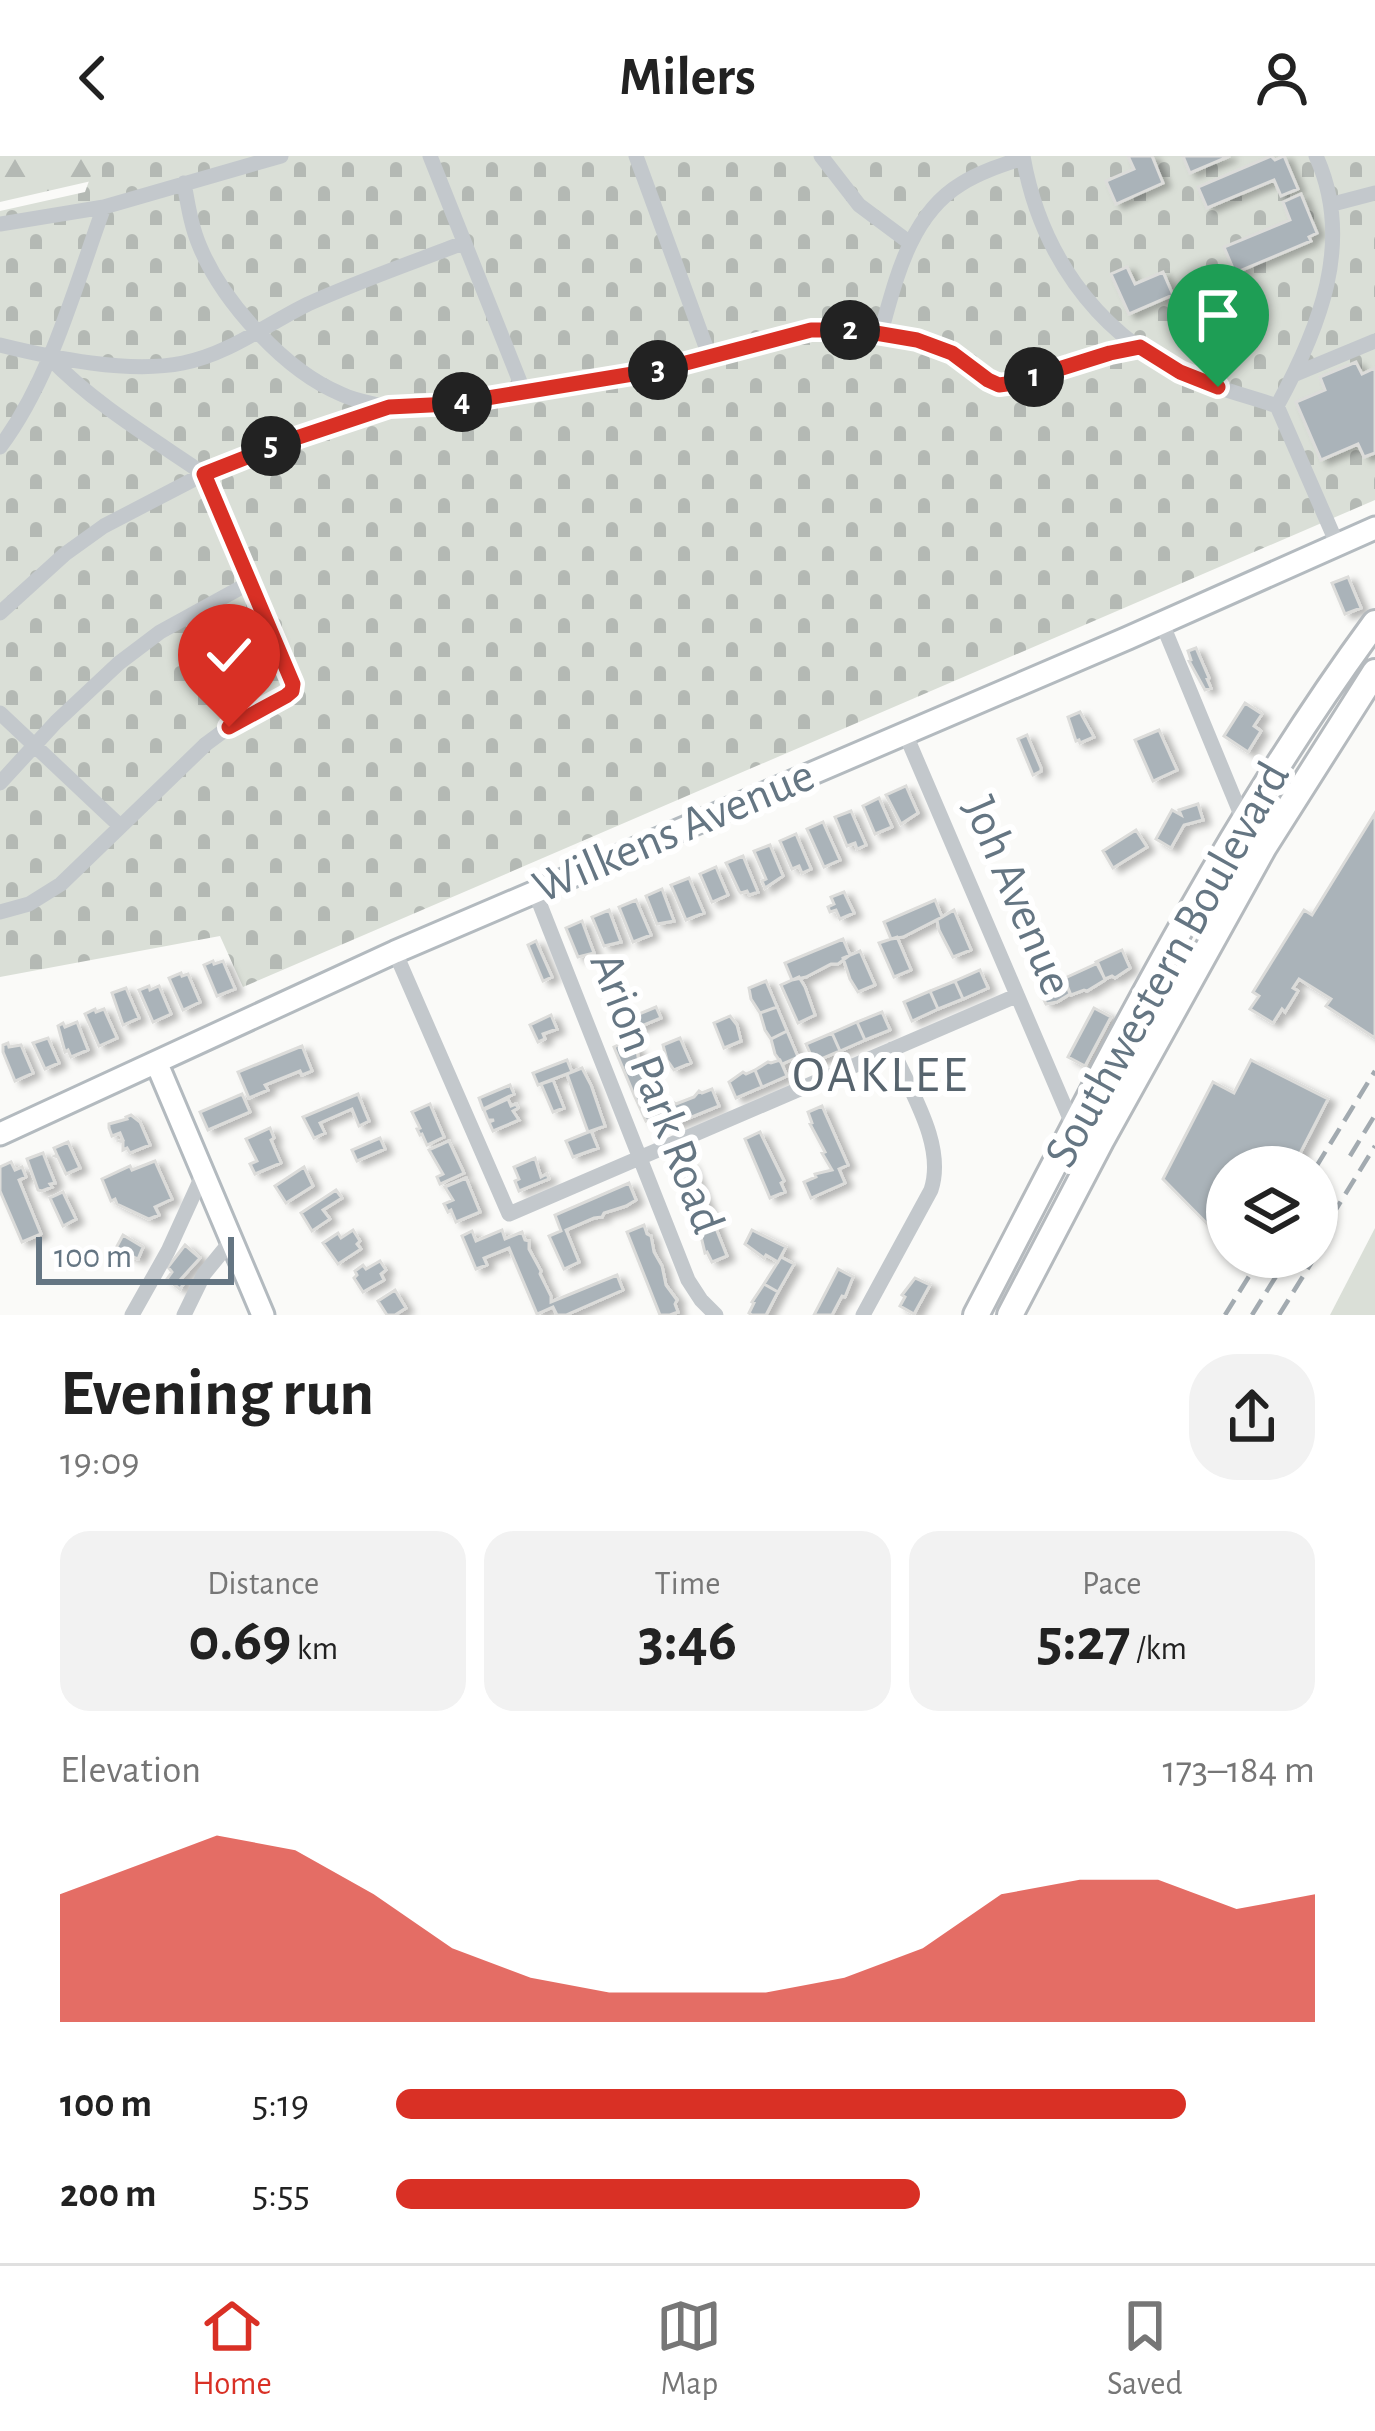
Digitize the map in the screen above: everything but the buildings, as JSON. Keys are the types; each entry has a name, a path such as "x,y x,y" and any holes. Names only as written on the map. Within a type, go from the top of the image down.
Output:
{"main road":[{"name":"Wilkens Avenue","path":"0,1134 395,952 1360,537"},
{"name":"Southwestern Boulevard","path":"976,1315 1180,929 1324,696 1375,623"},
{"name":"Southwestern Boulevard","path":"1010,1315 1264,847 1375,672"},
{"path":"157,1064 263,1315"}],"street":[{"path":"0,224 104,207 281,156"},
{"path":"430,156 524,392"},
{"path":"636,156 710,358"},
{"path":"821,156 859,206 910,243"},
{"path":"1276,406 1311,339 1333,246 1333,204 1316,156"},
{"path":"881,332 910,243 941,199 959,185 1023,157 1031,200 1055,256 1089,301 1140,347 1180,372 1276,406 1360,537"},
{"path":"184,183 190,218 208,266 258,332 294,365 338,393 389,407"},
{"path":"1333,204 1375,194"},
{"path":"0,447 24,411 49,357 104,207"},
{"path":"0,346 49,357 138,366 183,363 232,346 338,291 463,243"},
{"path":"0,613 104,526 204,474 389,407 451,404 663,369 811,330 881,332 917,340 952,353 999,385 1140,347"},
{"path":"1294,375 1375,341"},
{"path":"0,912 29,904 61,884 206,744 292,691 291,677 204,474 96,401 49,357"},
{"path":"0,783 119,663 160,632 251,582"},
{"path":"1162,623 1244,822"},
{"path":"0,713 119,825"},
{"name":"Joh Avenue","path":"905,734 1074,1128"},
{"name":"Arion Park Road","path":"535,892 688,1280 716,1315"},
{"path":"395,952 509,1214 1016,996"},
{"path":"863,1315 935,1176 931,1139 892,1049"},
{"path":"1074,1128 1101,1141"},
{"path":"132,1315 203,1174"},
{"path":"184,1315 204,1274 231,1240"}],"green space":[{"path":"0,156 178,156 135,171 0,202"},
{"path":"98,156 1375,156 1375,500 243,987 220,936 0,977 0,211 85,192"},
{"path":"1375,1228 1375,1315 1330,1315"}],"railway":[{"path":"1329,1146 1375,1071"},
{"path":"1350,1156 1375,1115"},
{"path":"1338,1206 1375,1146"},
{"path":"1225,1315 1248,1278"},
{"path":"1252,1315 1275,1278"},
{"path":"1279,1315 1302,1278"}],"district":[{"name":"OAKLEE","path":"881,1075"}],"route":[{"path":"229,727 286,696 293,684 204,474 290,440 389,407 451,404 663,369 811,330 881,332 917,340 952,353 999,385 1140,347 1180,372 1218,387"}]}
